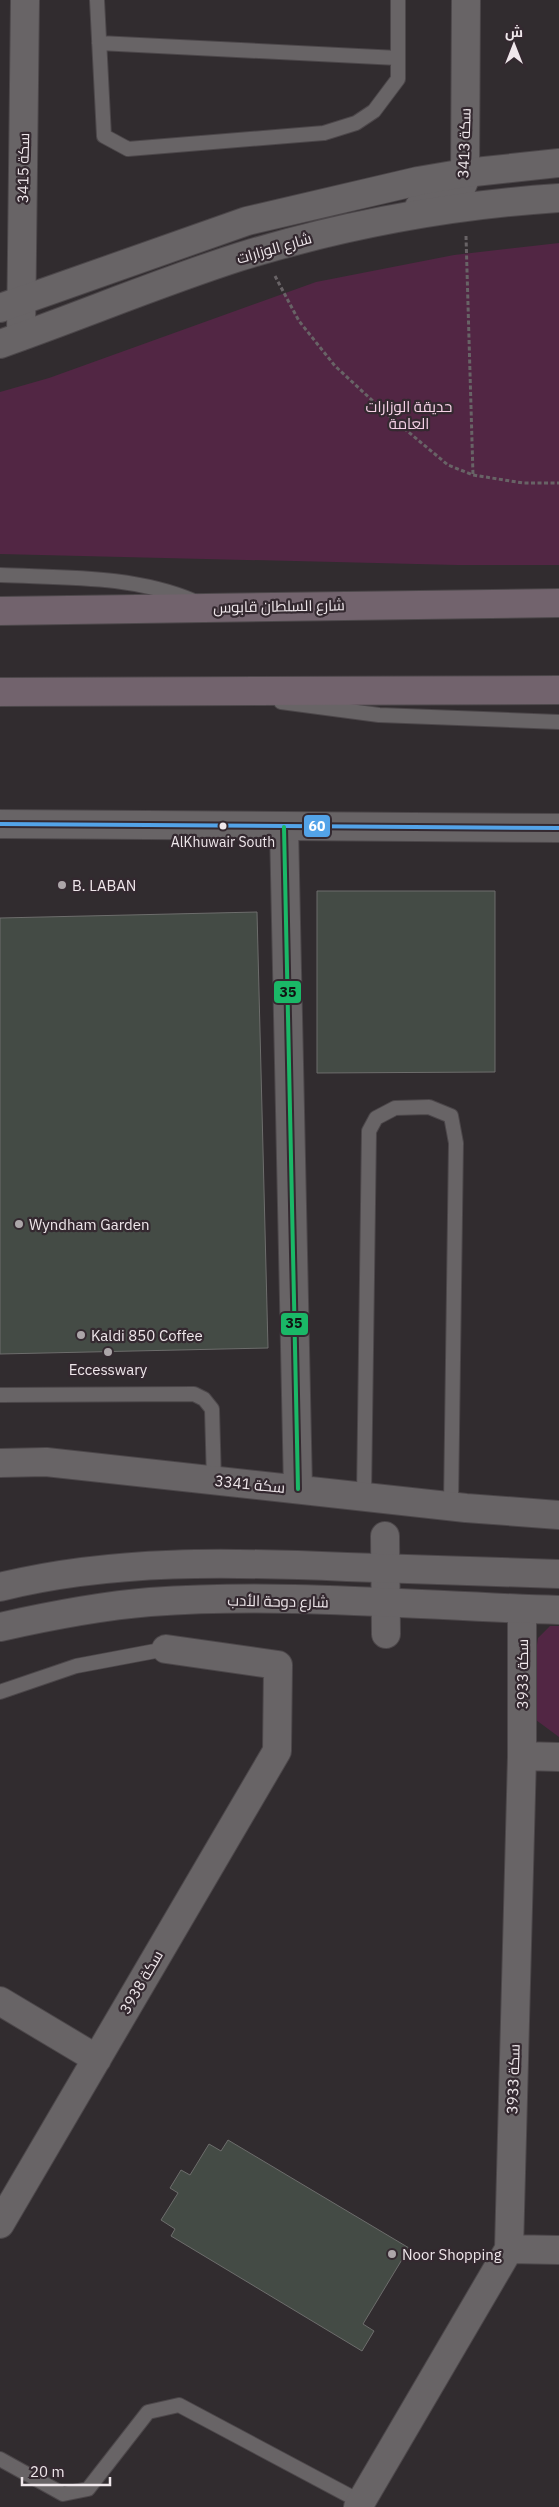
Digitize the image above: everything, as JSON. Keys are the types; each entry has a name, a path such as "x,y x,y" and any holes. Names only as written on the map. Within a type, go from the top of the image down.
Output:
{"highway":[{"name":"شارع السلطان قابوس","path":"0,611 559,603"},
{"path":"0,692 559,690"}],"street":[{"name":"سكة 3415","path":"10,340 10,304 25,0"},
{"name":"سكة 3413","path":"343,229 364,221 450,199 463,185 465,173 466,0"},
{"name":"شارع الوزارات","path":"10,304 247,221 418,181 465,173 559,163"},
{"name":"شارع الوزارات","path":"10,340 240,257 343,229 437,211 559,198"},
{"path":"0,824 559,828"},
{"path":"284,827 298,1489"},
{"name":"سكة 3341","path":"0,1463 46,1462 364,1497 559,1515"},
{"path":"385,1536 386,1634"},
{"path":"0,1587 82,1573 189,1564 559,1574"},
{"name":"شارع دوحة الأدب","path":"0,1627 42,1617 149,1602 270,1600 559,1610"},
{"name":"سكة 3933","path":"359,2504 509,2249 522,1756 522,1609"},
{"name":"سكة 3938","path":"2,2218 276,1751 278,1665 166,1649"},
{"path":"522,1756 559,1757"},
{"path":"0,2002 97,2059"},
{"path":"509,2249 559,2250"}],"lane":[{"path":"97,0 104,136 128,149 324,133 356,123 374,111 398,79 398,0"},
{"path":"99,43 398,58"},
{"path":"0,575 92,579 140,584 179,595 209,607"},
{"path":"231,691 280,702 379,715 559,722"},
{"path":"364,1497 369,1131 376,1118 395,1108 428,1107 451,1116 456,1143 451,1505"},
{"path":"0,1395 194,1394 204,1399 212,1409 214,1481"},
{"path":"0,1692 76,1666 166,1649"},
{"path":"0,2459 63,2494 88,2489 148,2412 179,2405 359,2504"}],"path":[{"path":"459,235 474,233"},
{"path":"466,234 473,475"},
{"path":"266,278 282,273"},
{"path":"275,275 299,321 335,366 388,415 448,465 473,475 523,483 559,483"}],"green space":[{"name":"حديقة الوزارات العامة","path":"559,243 559,565 457,565 0,554 0,392 49,378 316,282 454,255"},
{"path":"550,1626 559,1626 559,1737 536,1720 534,1665 538,1638"}],"building":[{"path":"317,891 495,891 495,1072 317,1073"},
{"path":"257,912 268,1348 0,1354 0,918"},
{"path":"228,2140 409,2248 363,2324 374,2331 362,2351 171,2236 175,2229 161,2220 178,2193 170,2188 181,2170 190,2175 209,2144 221,2151"}],"transit line":[{"name":"60","path":"0,824 559,828"},
{"name":"35","path":"284,827 298,1489"}],"place":[{"name":"AlKhuwair South","path":"223,826"},
{"name":"B. LABAN","path":"62,885"},
{"name":"Wyndham Garden","path":"19,1224"},
{"name":"Kaldi 850 Coffee","path":"81,1335"},
{"name":"Eccesswary","path":"108,1352"},
{"name":"Noor Shopping","path":"392,2254"}]}
